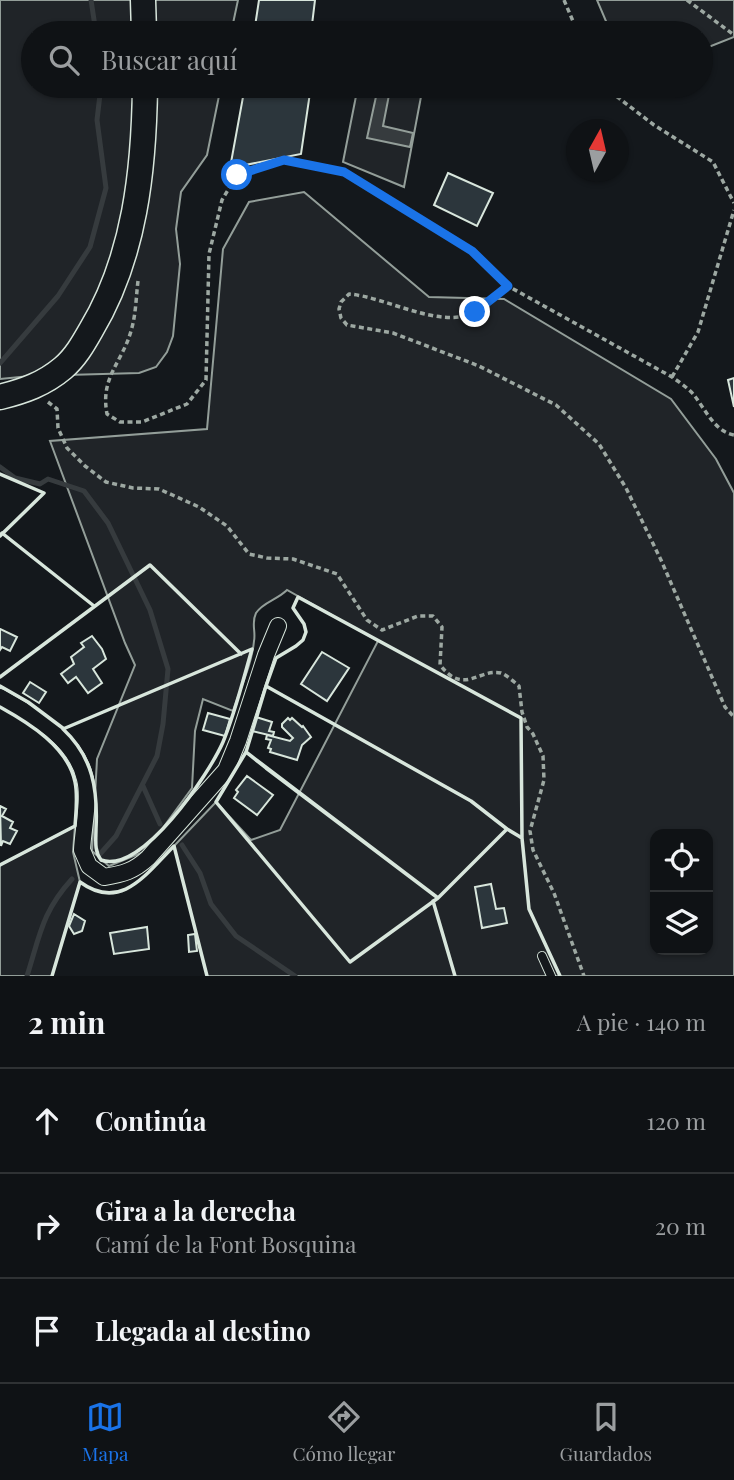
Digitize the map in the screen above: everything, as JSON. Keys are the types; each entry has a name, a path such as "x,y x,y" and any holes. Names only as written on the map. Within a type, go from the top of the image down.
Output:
{"main road":[{"path":"143,0 144,21"},
{"path":"0,397 32,388 55,374 75,356 102,312 119,271 137,196 144,98"}],"street":[{"path":"0,697 61,737 72,750 85,779 82,850 85,861 104,877 124,874 135,870 148,859 226,770 278,626"}],"lane":[{"path":"542,956 551,976"}],"path":[{"path":"564,0 573,21"},
{"path":"687,0 734,35"},
{"path":"619,98 654,125 713,162 734,202"},
{"path":"140,271 131,331 107,381 104,400 107,414 120,422 142,422 187,404 206,380 209,254 222,200 237,175 284,160 344,172 472,251 508,286 672,377 693,394 709,418 729,435 734,435"},
{"path":"672,377 698,332 734,209"},
{"path":"508,286 475,312 460,318 442,317 365,295 349,294 341,302 339,309 341,318 347,325 393,334 467,361 556,405 599,444 626,488 661,560 725,707 734,717"},
{"path":"32,388 57,409 58,428 67,448 106,482 133,488 159,489 199,507 227,526 249,554 293,559 337,574 367,620 382,629 418,616 432,616 442,626 440,665 447,673 468,681 501,673 519,686 527,727 543,755 544,780 530,831 533,850 554,893 584,976"}],"shaded area":[{"path":"0,0 238,0 234,21 21,21 21,98 219,98 207,155 181,192 176,229 180,264 173,336 167,352 156,367 139,373 0,379"},
{"path":"597,0 734,0 734,37 713,45 713,21 606,21"},
{"path":"356,98 421,98 404,187 343,162"},
{"path":"376,98 388,98 383,126 413,133 410,147 367,138"},
{"path":"304,192 429,297 504,299 671,399 716,459 734,493 734,976 207,976 174,846 216,802 251,840 280,830 378,641 287,590 256,613 251,659 233,711 203,699 195,731 192,788 146,851 109,866 92,851 97,759 135,665 50,441 207,429 223,249 249,202"},
{"path":"75,826 73,852 80,882 52,976 0,976 0,865"}],"building":[{"path":"259,0 315,0 312,21 256,21"},
{"path":"243,98 309,98 301,154 230,168"},
{"path":"448,173 493,193 477,226 434,205"},
{"path":"734,378 734,407 728,380"},
{"path":"0,629 17,637 10,651 2,647 0,650"},
{"path":"92,636 106,659 93,669 102,683 88,693 76,677 68,683 61,674 74,664 71,657 84,647 81,643"},
{"path":"322,652 349,668 327,701 301,684"},
{"path":"30,682 46,692 39,703 23,693"},
{"path":"208,713 230,719 225,736 203,730"},
{"path":"256,717 272,722 269,731 274,732 273,736 252,731"},
{"path":"288,718 303,726 311,737 302,745 297,760 270,752 271,749 268,748 271,740 266,739 267,735 290,741 293,738 282,727"},
{"path":"247,776 273,795 257,815 234,798 238,792 236,790"},
{"path":"0,806 6,809 2,816 13,822 10,828 17,831 10,844 3,841 1,846"},
{"path":"491,884 496,909 504,908 507,923 482,928 475,887"},
{"path":"74,914 85,921 82,931 74,934 69,926"},
{"path":"147,927 149,949 114,954 110,933"},
{"path":"195,934 197,951 189,952 188,935"}],"waterway":[{"path":"91,0 94,21"},
{"path":"0,363 58,296 90,247 106,188 97,120 100,98"},
{"path":"0,467 15,478 40,484 48,479 84,491 108,523 150,610 168,669 157,756 116,836 100,854"},
{"path":"143,786 160,824"},
{"path":"182,845 200,873 211,904 236,936 295,976"},
{"path":"27,976 48,913 72,879"}],"wall":[{"path":"0,474 44,493 0,536"},
{"path":"0,536 2,533 94,606"},
{"path":"0,677 150,565 241,654"},
{"path":"298,597 521,718 522,838 471,801 266,686 276,658 303,640 306,632 293,608 298,597"},
{"path":"252,649 223,742 189,797 154,838 135,852 117,861 101,860 96,845 96,801 92,775 81,751 63,729 252,649"},
{"path":"0,686 28,702 64,729"},
{"path":"266,686 471,801 507,829 438,898 246,752 266,686"},
{"path":"0,707 35,729 56,747 71,769 77,798 75,826 0,865"},
{"path":"246,752 266,768 438,898 350,962 216,802 246,752"},
{"path":"520,837 529,909 560,976"},
{"path":"52,976 80,882 108,893 120,891 143,878 174,846 207,976"},
{"path":"435,900 433,901 455,976"}],"route":[{"path":"237,175 284,160 344,172 472,251 508,286 475,312"}]}
